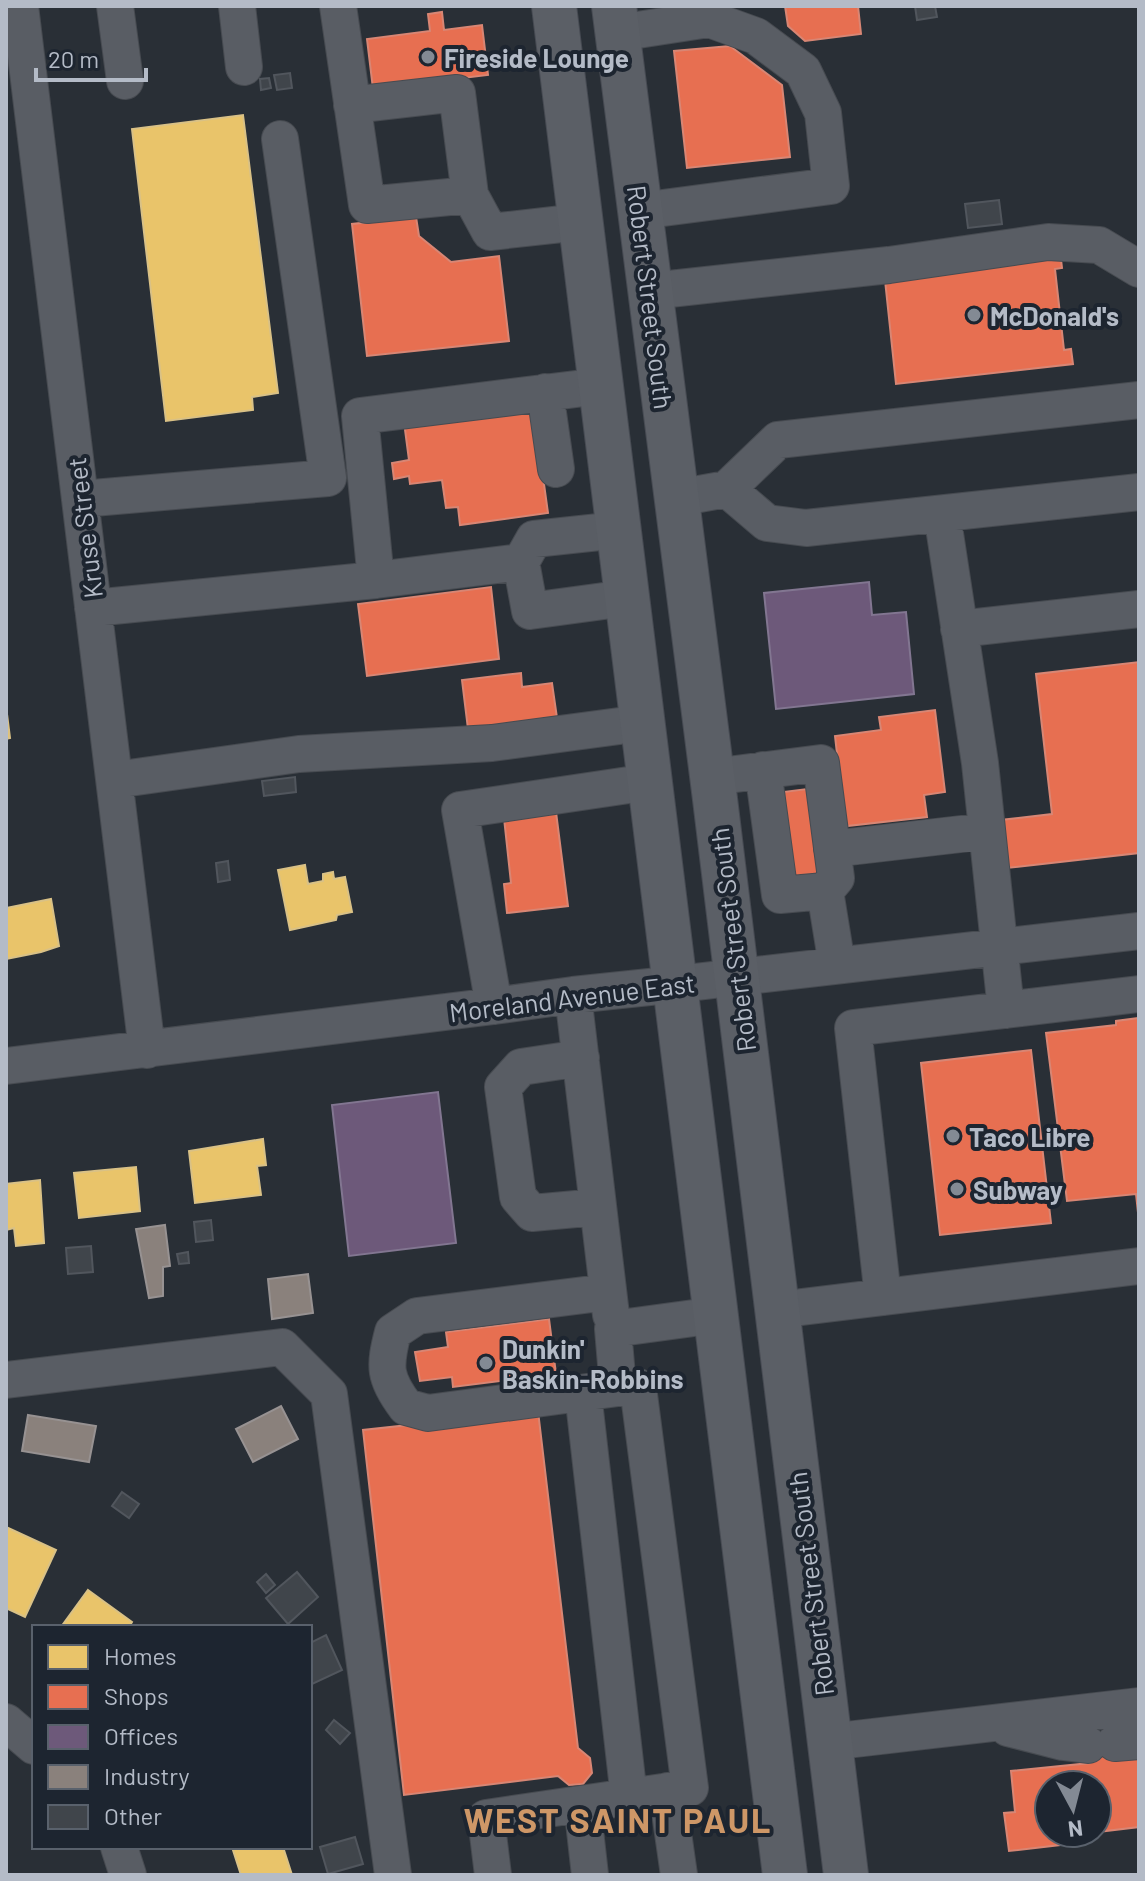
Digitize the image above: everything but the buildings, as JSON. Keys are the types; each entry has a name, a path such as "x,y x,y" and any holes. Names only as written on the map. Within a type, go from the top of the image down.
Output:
{"main road":[{"path":"554,6 785,1875"},
{"name":"Robert Street South","path":"614,17 712,777 846,1875"}],"street":[{"name":"Kruse Street","path":"20,6 147,1050"},
{"path":"115,6 125,81"},
{"path":"237,6 244,67"},
{"path":"338,6 367,205 470,195"},
{"path":"614,17 709,12 756,36 803,71 823,113 831,186 640,211"},
{"path":"352,105 457,93 470,195 490,232 580,222"},
{"path":"81,499 328,478 280,139"},
{"path":"651,291 889,265 1048,242 1099,245 1139,269"},
{"path":"376,580 360,416 600,386"},
{"path":"545,392 556,469"},
{"path":"677,498 727,489 778,440 1139,400"},
{"path":"727,489 767,523 806,528 1139,492"},
{"path":"942,514 980,763 1006,1010"},
{"path":"618,530 534,539 521,562 530,611 626,598"},
{"path":"93,608 376,580 521,562"},
{"path":"959,629 1139,609"},
{"path":"115,780 299,754 492,743 642,723"},
{"path":"712,777 763,770 821,763 836,878 825,891 780,895 763,770"},
{"path":"494,1006 460,810 649,782"},
{"path":"832,849 987,831"},
{"path":"825,891 837,965"},
{"name":"Moreland Avenue East","path":"6,1066 573,995 1139,931"},
{"path":"883,1297 853,1028 1139,994"},
{"path":"573,995 608,1292 613,1329 628,1387 678,1790 679,1875"},
{"path":"581,1058 521,1067 503,1087 518,1197 532,1213 598,1207"},
{"path":"777,1310 1139,1266"},
{"path":"608,1292 417,1316 393,1332 387,1358 391,1387 406,1407 428,1413 628,1387"},
{"path":"613,1329 716,1315"},
{"path":"6,1380 282,1347 329,1394 393,1875"},
{"path":"583,1393 629,1797"},
{"path":"829,1742 1139,1706"},
{"path":"6,1722 32,1744"},
{"path":"990,1723 1063,1742 1114,1743"},
{"path":"493,1875 486,1818 678,1790"},
{"path":"582,1804 590,1875"},
{"path":"120,1849 128,1875"}],"place":[{"name":"Fireside Lounge","path":"428,57"},
{"name":"McDonald's","path":"974,315"},
{"name":"Taco Libre","path":"953,1136"},
{"name":"Subway","path":"957,1189"},
{"name":"Dunkin' Baskin-Robbins","path":"486,1363"}],"district":[{"name":"WEST SAINT PAUL","path":"618,1819"}]}
